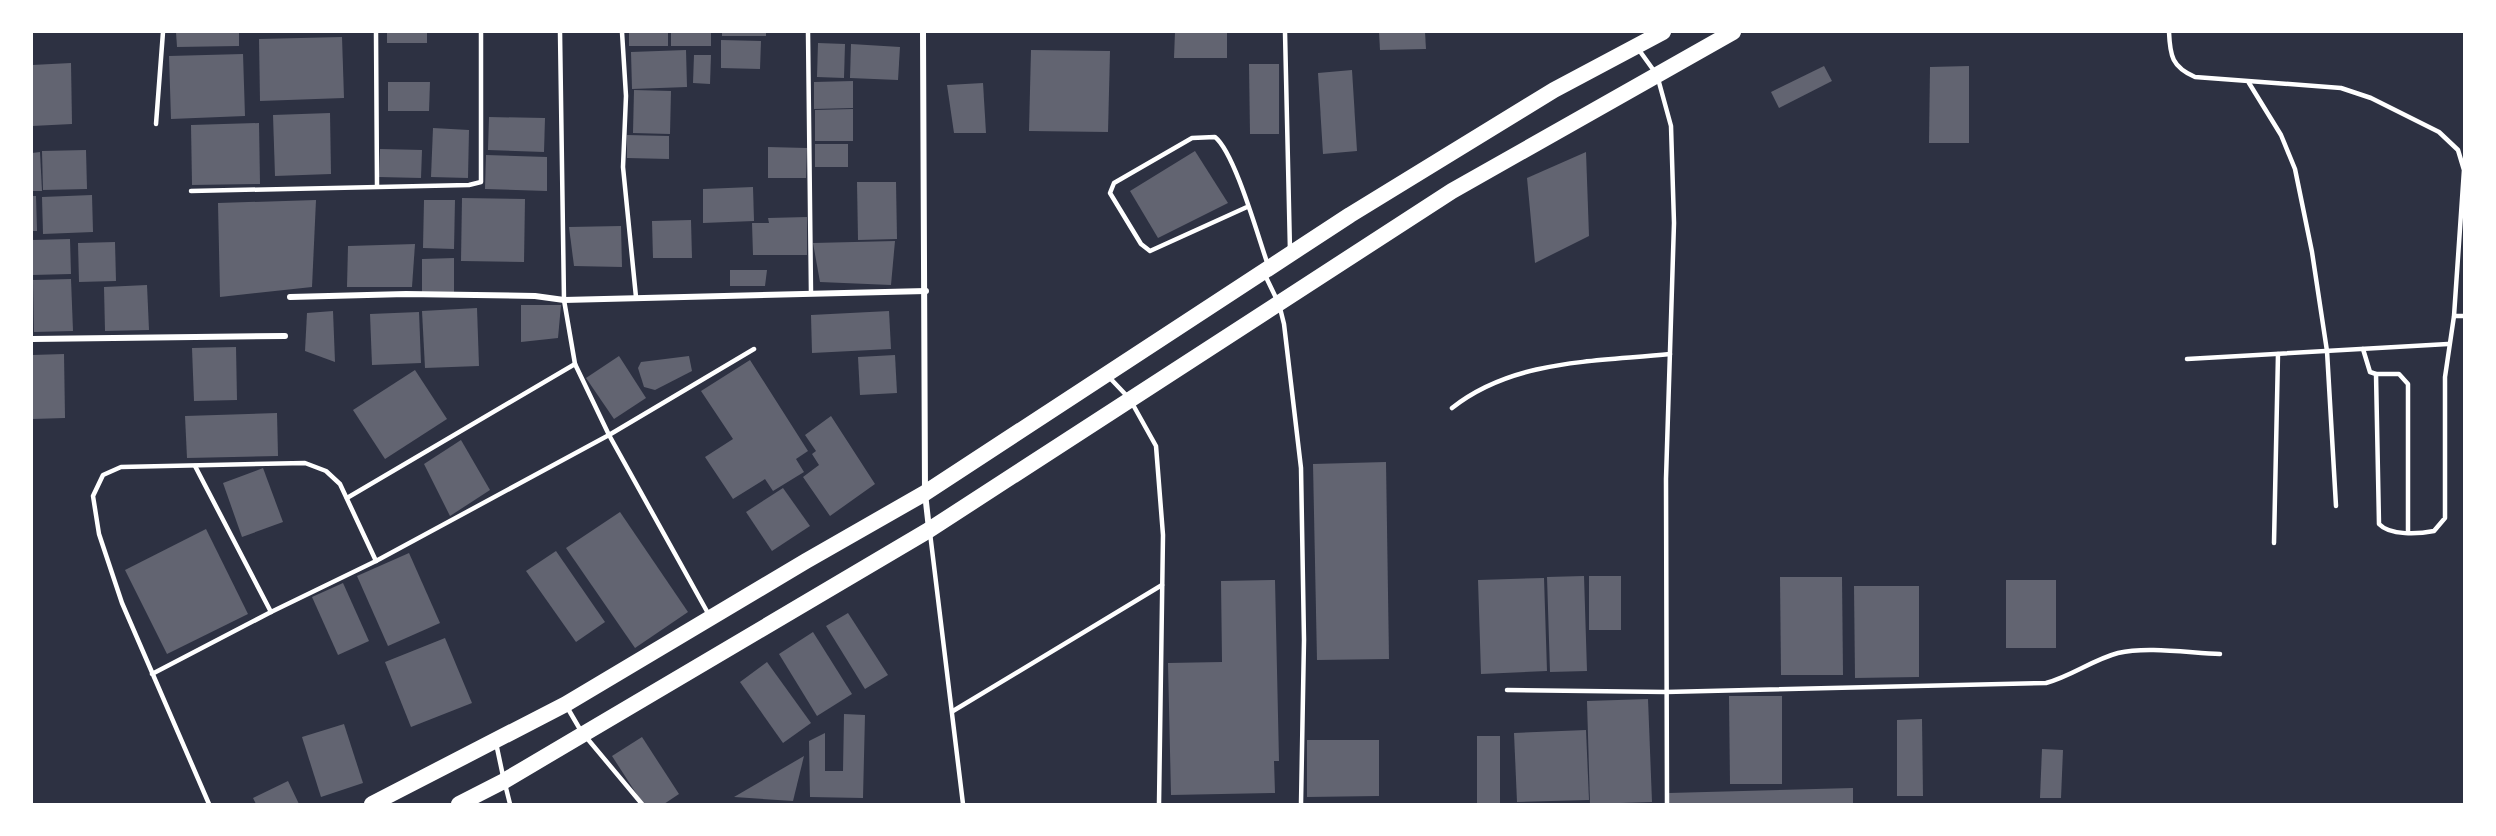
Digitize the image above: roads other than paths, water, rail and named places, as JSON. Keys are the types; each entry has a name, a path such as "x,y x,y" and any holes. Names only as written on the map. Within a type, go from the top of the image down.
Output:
{"highway":[{"path":"372,804 566,704 925,493 1290,254 1554,90 1663,32"},
{"path":"459,804 504,782 929,530 1452,191 1733,32"}],"street":[{"path":"923,32 926,291 925,493 929,530"},
{"path":"290,297 406,294 535,296 564,300 926,291"},
{"path":"32,339 285,336"}],"lane":[{"path":"156,124 160,104 163,32"},
{"path":"376,32 377,185"},
{"path":"191,191 377,185 470,185 481,182 481,32"},
{"path":"560,32 564,300 575,364 609,435 711,618"},
{"path":"622,32 626,96 623,167 636,297"},
{"path":"808,32 811,293"},
{"path":"1285,32 1290,254"},
{"path":"2169,32 2170,51 2179,70 2195,77 2249,83 2341,88 2371,98 2439,132 2458,150 2464,170 2454,316 2448,344 2445,377 2445,518 2434,531 2408,532 2383,528 2379,524 2376,374"},
{"path":"1636,46 1657,75 1671,126 1674,223 1666,479 1667,804"},
{"path":"2249,83 2281,135 2295,169 2312,252 2327,351 2336,506"},
{"path":"1247,207 1150,251 1141,244 1110,193 1114,183 1192,138 1205,135 1215,137 1226,149 1247,207 1266,270 1279,303 1284,324 1301,468 1304,640 1301,804"},
{"path":"2454,316 2464,316"},
{"path":"2187,359 2448,344"},
{"path":"152,674 376,561 609,435 754,349"},
{"path":"2363,349 2369,370 2376,374 2399,374 2408,384 2408,532"},
{"path":"1452,408 1479,389 1510,375 1544,367 1670,354"},
{"path":"2274,543 2278,354"},
{"path":"347,498 575,364"},
{"path":"1107,374 1141,415 1156,446 1163,535 1160,804"},
{"path":"209,804 152,674 99,534 93,496 103,475 121,467 305,463 326,471 340,484 376,561"},
{"path":"195,466 271,612"},
{"path":"929,530 963,804"},
{"path":"953,711 1162,585"},
{"path":"1508,690 1666,692 2046,682 2063,679 2091,662 2121,652 2220,654"},
{"path":"566,704 583,735 642,804"},
{"path":"495,741 510,804"}]}
